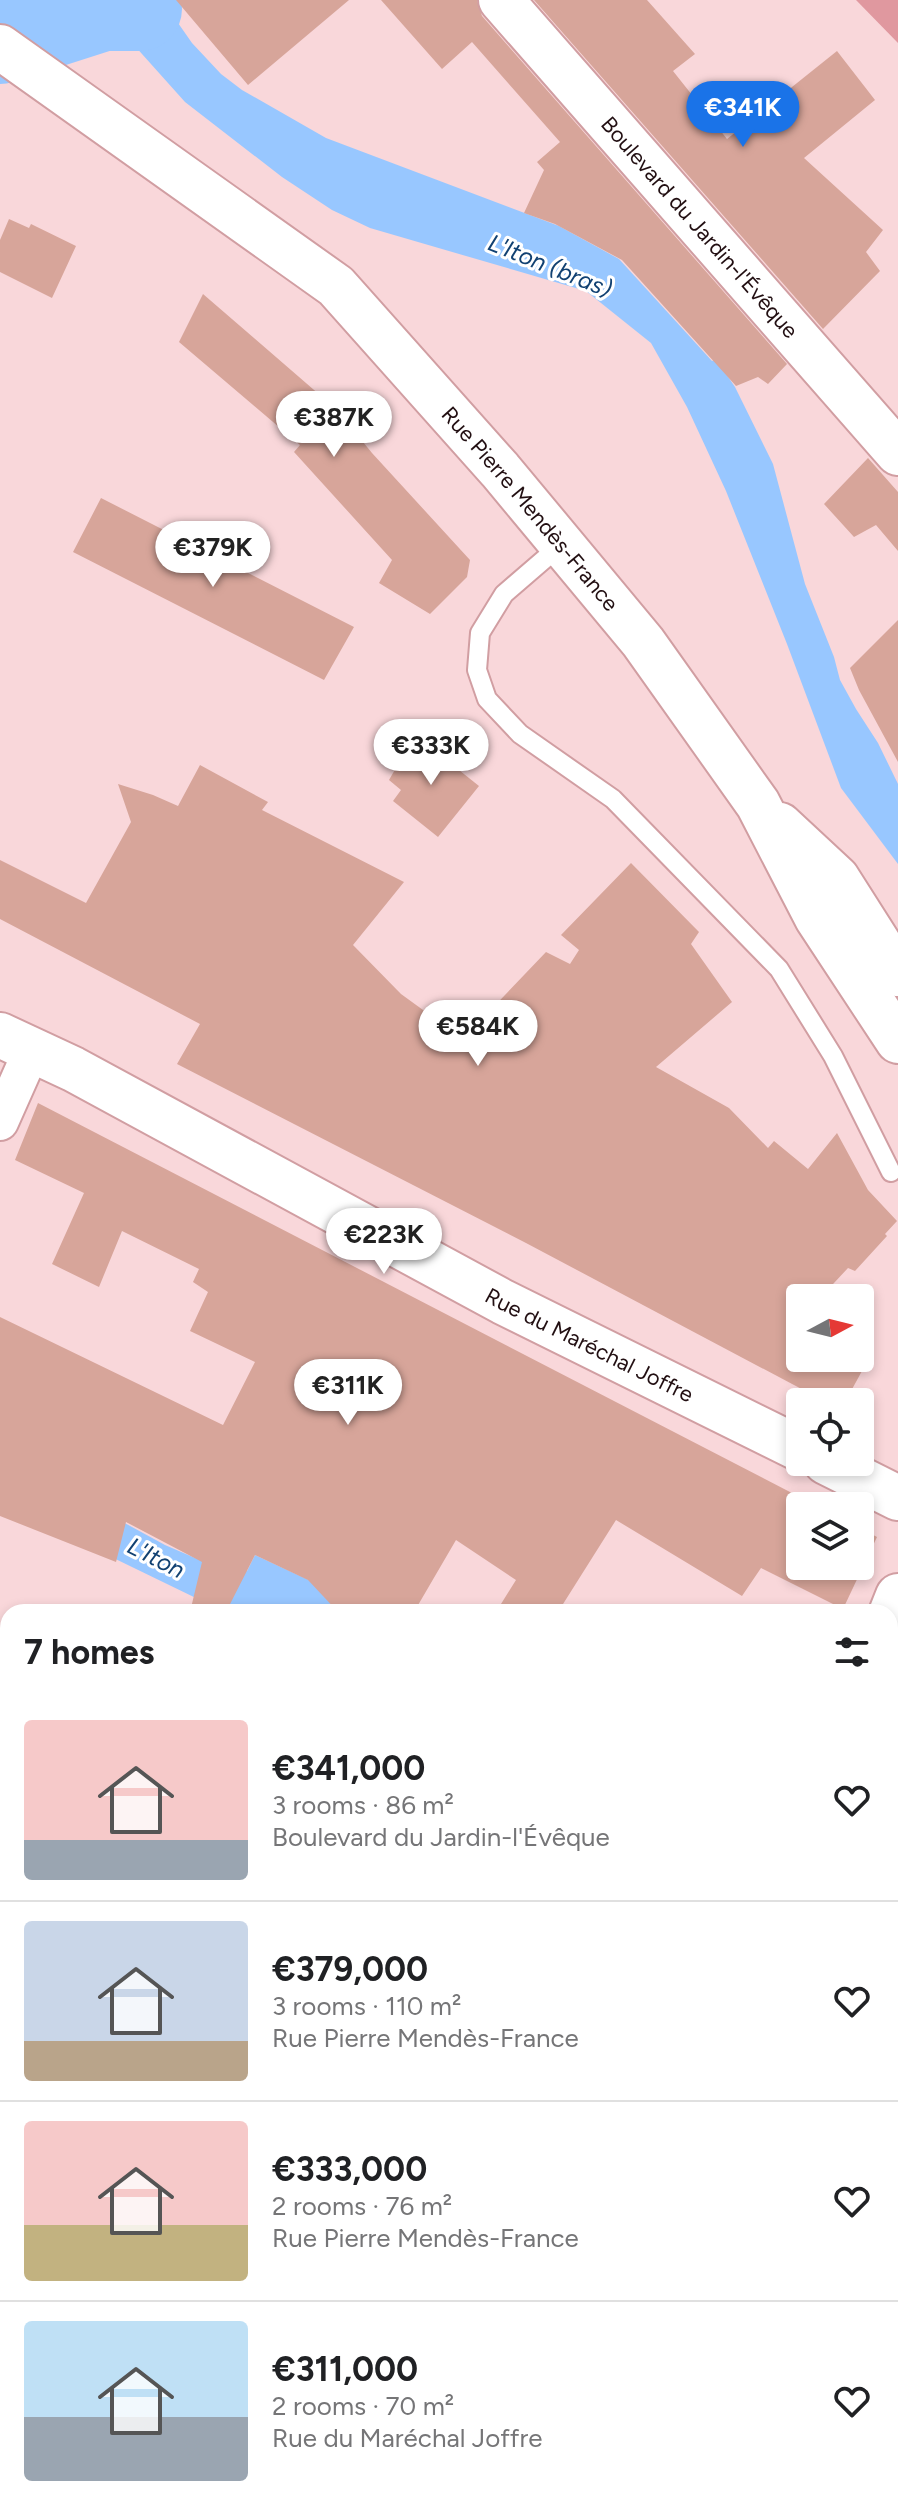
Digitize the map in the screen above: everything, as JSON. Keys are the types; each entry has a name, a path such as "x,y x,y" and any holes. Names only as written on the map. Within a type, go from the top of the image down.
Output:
{"main road":[{"name":"Boulevard du Jardin-l'Évêque","path":"501,0 898,453"},
{"name":"Rue Pierre Mendès-France","path":"0,47 336,286 500,470 643,642 758,804 817,918 898,1041"},
{"name":"Rue Pierre Mendès-France","path":"758,804 837,878 898,974"},
{"name":"Rue du Maréchal Joffre","path":"16,1043 87,1077 503,1302 786,1442"},
{"path":"854,1476 898,1498"}],"street":[{"path":"0,1122 16,1043"}],"lane":[{"path":"562,544 504,594 480,633 477,670 487,699 520,734 613,799 779,969 833,1056 891,1172"}],"shaded area":[{"path":"856,0 898,0 898,43"}],"water":[{"path":"84,0 162,0 192,43 221,74 242,90 326,138 559,226 619,259 712,361 716,359 735,387 773,464 805,584 840,680 878,743 898,784 898,864 841,788 726,491 687,407 651,343 586,291 370,228 332,210 282,177 185,102 125,35 107,29 93,31 63,6"},
{"name":"L'Iton","path":"0,1455 165,1545 230,1573 247,1571 255,1555 311,1581 331,1604 207,1604 99,1551"}],"building":[{"path":"176,0 349,0 248,85"},
{"path":"381,0 477,0 482,16 787,364 768,384 758,377 736,386 622,260 555,224 524,213 544,170 537,162 560,142 472,42 442,69"},
{"path":"534,0 647,0 695,54 673,71 727,139 837,51 875,100 804,158 883,230 866,252 880,271 823,329"},
{"path":"9,219 29,228 31,224 76,246 52,298 0,272 0,240"},
{"path":"203,294 336,409 470,560 467,577 430,614 379,583 392,560 294,452 300,445 179,342"},
{"path":"868,458 898,492 898,551 876,525 854,537 824,504"},
{"path":"101,498 354,627 324,680 73,552"},
{"path":"898,620 898,762 850,668"},
{"path":"415,735 479,786 438,837 393,801 401,790 389,780"},
{"path":"200,765 268,802 262,810 404,882 353,945 401,994 463,1039 546,952 570,964 579,950 561,935 631,863 699,932 691,944 732,1002 656,1067 729,1108 768,1148 774,1141 808,1169 837,1133 868,1190 897,1221 855,1271 848,1268 833,1284 786,1284 786,1372 861,1372 853,1388 800,1388 177,1064 200,1024 0,919 0,860 86,903 131,822 118,784 178,806"},
{"path":"38,1103 790,1492 786,1492 786,1580 857,1580 845,1604 833,1604 761,1568 742,1596 616,1520 563,1604 501,1604 516,1580 456,1540 419,1604 330,1604 308,1580 255,1555 230,1604 192,1604 202,1562 126,1522 116,1562 0,1516 0,1317 223,1425 255,1362 190,1331 208,1292 193,1282 199,1269 122,1231 99,1287 52,1264 84,1193 15,1160"}],"waterway":[{"name":"L'Iton (bras)","path":"0,42 103,9 140,9"}]}
